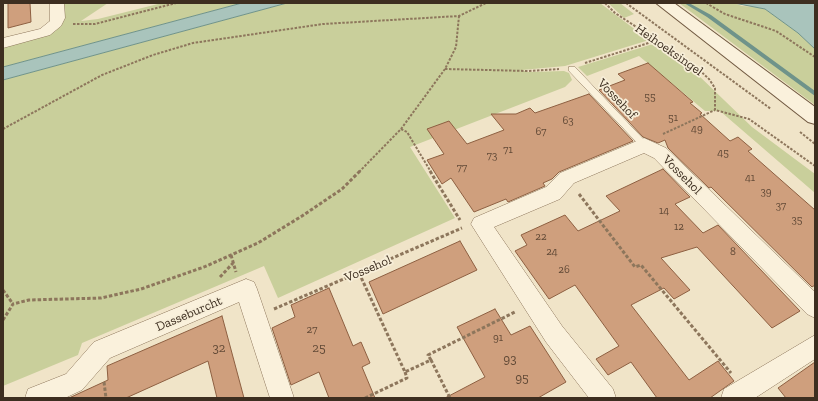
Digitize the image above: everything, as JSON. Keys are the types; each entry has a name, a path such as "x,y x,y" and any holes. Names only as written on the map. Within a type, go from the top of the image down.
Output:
{"street":[{"path":"3,43 45,32 56,23 58,18 57,3"},
{"path":"664,3 815,117"},
{"path":"604,398 554,334 481,224 553,193 567,178 644,145"},
{"name":"Vossehol","path":"644,145 660,153 814,304"},
{"name":"Dasseburcht","path":"37,398 74,382 102,350 246,289 282,398"},
{"path":"739,394 815,346"}],"lane":[{"name":"Vossehof","path":"568,69 644,145"}],"path":[{"path":"56,23 94,24 174,3"},
{"path":"3,129 102,75 154,55 193,44 323,24 459,16 486,3"},
{"name":"Heihoeksingel","path":"605,3 615,13 693,64 709,79 715,88 715,110"},
{"name":"Heihoeksingel","path":"626,3 773,111"},
{"path":"706,3 725,14 776,31 815,57"},
{"path":"3,320 13,304 29,300 101,298 141,289 204,267 244,249 302,216 342,189 401,129 445,69 456,47 459,16"},
{"path":"582,64 655,40"},
{"path":"445,69 528,71 568,69"},
{"path":"644,145 650,140 715,110 749,119 815,166"},
{"name":"Vossehol","path":"256,318 464,227 407,132 401,129"},
{"path":"797,130 815,144"},
{"path":"567,178 635,267 641,265 739,394"},
{"path":"360,272 407,378 365,398"},
{"path":"3,290 13,304"},
{"path":"450,398 428,355 533,303"},
{"path":"405,372 431,360"}],"green space":[{"path":"63,3 108,3 81,21 98,19 162,3 242,3 3,67 3,46 46,34"},
{"path":"287,3 600,3 649,40 565,66 522,70 528,72 564,71 569,73 572,80 565,87 410,147 455,218 278,298 264,266 82,343 78,355 3,386 3,80"},
{"path":"608,3 620,3 634,14 624,18"},
{"path":"679,3 734,3 742,6 765,9 798,33 815,49 815,105"},
{"path":"653,44 696,73 752,127 815,174 815,193 720,111 705,111 639,56 587,76 578,67"}],"water":[{"path":"242,3 287,3 3,80 3,67"},
{"path":"734,3 815,3 815,49 798,33 765,9"}],"building":[{"path":"8,3 30,3 31,22 8,28"},
{"path":"648,63 693,102 690,103 702,113 700,114 730,141 738,137 752,149 748,151 815,210 815,285 812,287 711,187 709,188 668,148 665,140 658,143 643,137 599,90 625,80 618,74"},
{"path":"589,94 633,141 559,172 552,179 543,183 545,186 508,202 506,199 474,212 451,178 442,184 427,160 444,154 427,129 449,121 467,144 504,130 491,114 516,114 530,108 535,113"},
{"path":"663,169 690,197 675,204 703,233 718,225 800,311 772,328 697,247 661,258 690,290 674,299 664,288 631,305 689,380 718,361 734,381 710,398 657,398 631,362 608,375 596,359 619,346 575,285 549,299 515,251 527,245 521,235 565,215 578,231 620,211 606,196"},
{"path":"460,241 477,270 383,314 369,282"},
{"path":"329,288 353,346 361,342 370,363 362,367 375,398 329,398 319,372 291,385 272,328 295,317 291,305"},
{"path":"495,309 511,335 530,326 566,382 538,398 445,398 485,377 457,327"},
{"path":"222,316 244,398 217,398 208,361 126,398 69,398 108,380 107,366"},
{"path":"815,362 815,398 786,398 778,388"}],"waterway":[{"path":"686,3 709,16 815,94"}]}
